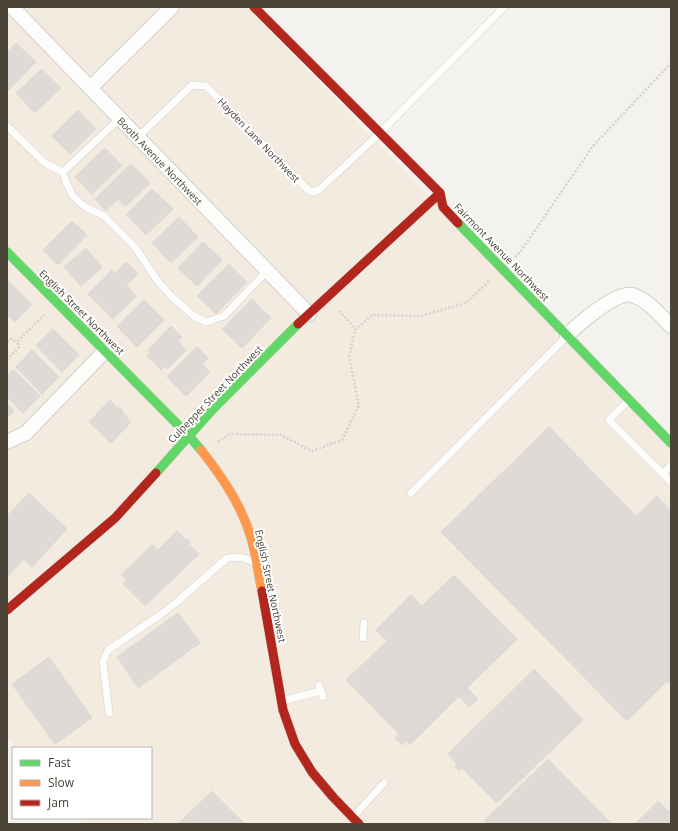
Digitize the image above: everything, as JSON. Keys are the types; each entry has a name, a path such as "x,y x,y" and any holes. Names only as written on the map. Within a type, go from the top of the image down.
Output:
{"street":[{"name":"Booth Avenue Northwest","path":"12,7 137,138 309,314"},
{"path":"90,88 172,7"},
{"name":"Fairmont Avenue Northwest","path":"254,7 440,193 443,207 671,443"},
{"name":"Culpepper Street Northwest","path":"7,610 115,518 214,409 309,314 440,193"},
{"name":"English Street Northwest","path":"8,255 189,436 203,451 223,478 238,504 248,529 256,563 283,710 295,744 312,772 356,821"},
{"path":"567,335 600,308 618,297 631,295 643,300 671,326"},
{"path":"7,442 26,433 105,351"}],"lane":[{"path":"380,133 504,7"},
{"name":"Hayden Lane Northwest","path":"137,138 192,85 206,86 309,191 314,192 320,189 380,133"},
{"path":"63,172 119,119"},
{"path":"7,126 45,163 63,172 73,196 85,208 104,216 135,247 157,280 194,316 206,322 224,316 267,271"},
{"path":"411,492 567,335"},
{"path":"629,400 609,420 671,482"},
{"path":"662,474 671,465"},
{"path":"109,713 103,662 108,650 160,615 227,558 241,557 256,563"},
{"path":"363,638 364,623"},
{"path":"282,701 321,691"},
{"path":"356,821 384,783"}],"path":[{"path":"203,451 230,434 281,435 312,451 342,440 359,405 349,357 355,330 372,315 421,316 466,303 520,252 594,146 671,62"},
{"path":"336,308 356,329"},
{"path":"17,342 48,310"},
{"path":"7,342 11,339 17,342 20,347 7,360"}],"shaded area":[{"path":"7,7 247,7 671,447 671,824 83,824 79,819 152,819 152,747 15,747 7,738"}],"building":[{"path":"16,43 36,62 7,92 7,52"},
{"path":"42,69 61,88 35,113 16,93"},
{"path":"78,110 96,129 70,154 52,136"},
{"path":"105,148 122,165 92,194 75,177"},
{"path":"131,164 150,183 125,207 118,199 106,211 95,199"},
{"path":"152,189 173,209 146,235 126,215"},
{"path":"179,217 198,237 171,263 152,243"},
{"path":"72,221 87,235 58,265 43,250"},
{"path":"203,242 222,260 197,286 178,268"},
{"path":"86,248 102,267 81,286 64,267"},
{"path":"126,262 138,274 126,285 136,296 113,319 88,294 112,270 115,274"},
{"path":"229,264 247,282 216,314 197,296"},
{"path":"7,280 32,305 15,322 7,314"},
{"path":"252,299 271,318 242,348 222,329"},
{"path":"144,300 164,320 137,347 117,326"},
{"path":"171,326 182,337 178,341 186,350 167,369 165,366 161,370 147,356 150,352 148,350"},
{"path":"53,329 79,355 62,372 36,345"},
{"path":"197,347 208,358 202,364 210,372 186,396 167,377"},
{"path":"32,350 59,377 42,394 16,367"},
{"path":"13,369 40,396 23,413 7,397 7,376"},
{"path":"110,400 123,411 122,412 131,422 111,443 89,422"},
{"path":"7,404 14,411 7,418"},
{"path":"549,427 636,516 657,496 671,511 671,685 667,681 627,721 441,532"},
{"path":"29,493 67,529 32,567 24,559 7,577 7,516"},
{"path":"177,531 186,540 187,539 191,542 189,544 199,554 145,606 123,584 127,580 121,575 152,545 158,550"},
{"path":"454,575 517,639 467,688 478,699 469,707 459,696 410,745 407,741 402,745 395,738 399,734 346,680 387,641 376,630 411,595 422,606"},
{"path":"178,613 200,643 138,688 117,657"},
{"path":"49,657 92,718 55,744 12,684"},
{"path":"534,669 583,720 497,803 462,768 459,771 455,767 457,764 448,754"},
{"path":"548,759 612,824 487,824 484,821"},
{"path":"212,791 245,824 178,824"},
{"path":"658,801 671,814 671,824 635,824"}],"traffic: fast":[{"path":"458,223 671,443"},
{"path":"7,252 189,436 201,450"},
{"path":"156,473 213,409 298,324"}],"traffic: slow":[{"path":"201,450 226,484 246,522 254,549 262,591"}],"traffic: jam":[{"path":"254,7 440,193 443,207 458,223"},
{"path":"298,324 440,193"},
{"path":"7,610 115,518 156,473"},
{"path":"262,591 283,710 295,744 312,772 359,824"}]}
